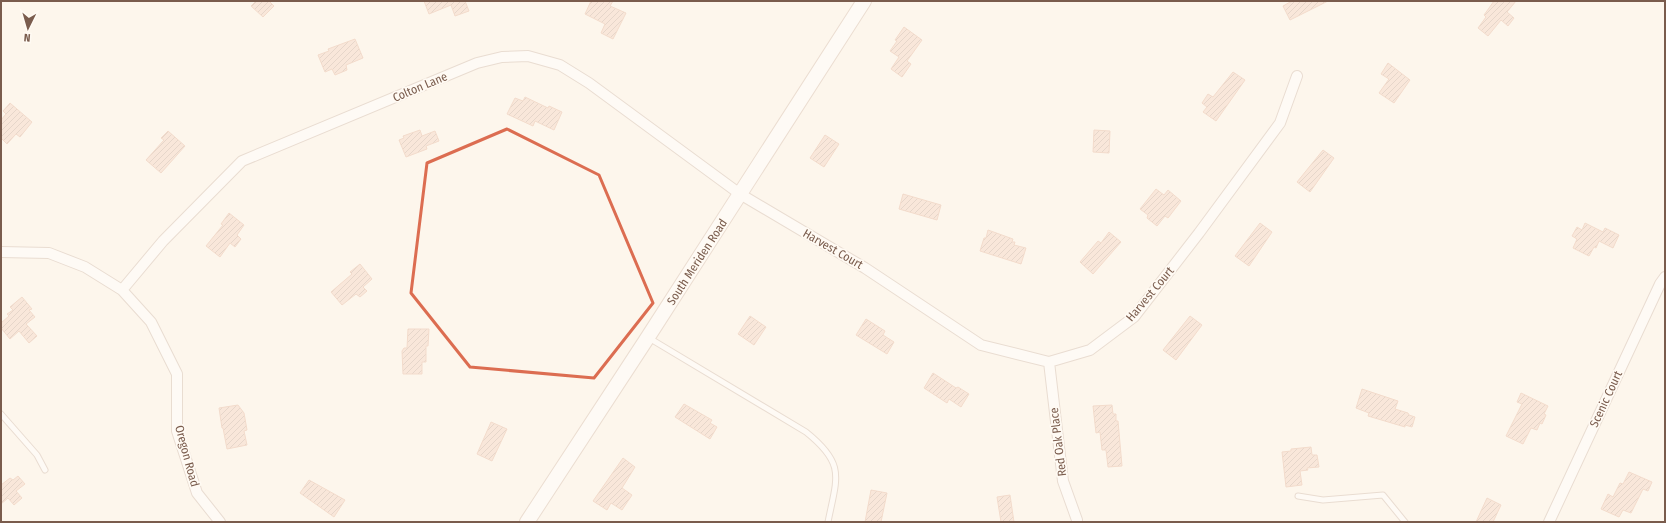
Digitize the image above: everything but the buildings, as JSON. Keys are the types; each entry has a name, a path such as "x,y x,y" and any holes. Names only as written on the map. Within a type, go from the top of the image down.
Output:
{"main road":[{"name":"South Meriden Road","path":"527,522 864,1"}],"street":[{"name":"Colton Lane","path":"122,290 163,242 242,161 478,63 502,57 528,56 560,65 589,82 740,194"},
{"name":"Harvest Court","path":"740,194 865,268 981,345 1049,362 1090,350 1134,317 1199,233 1280,123 1297,76"},
{"name":"Oregon Road","path":"1,252 49,253 85,267 122,290 151,322 176,374 177,431 197,494 220,522"},
{"name":"Scenic Court","path":"1549,522 1660,284 1665,277"},
{"name":"Red Oak Place","path":"1049,362 1062,481 1077,520"}],"lane":[{"path":"648,337 806,432 821,444 830,455 836,468 836,482 828,522"},
{"path":"1,414 37,455 45,470"},
{"path":"1298,496 1323,500 1383,495 1405,522"}],"highlighted area":[{"path":"507,129 599,175 653,303 594,378 470,367 411,293 427,163"}]}
